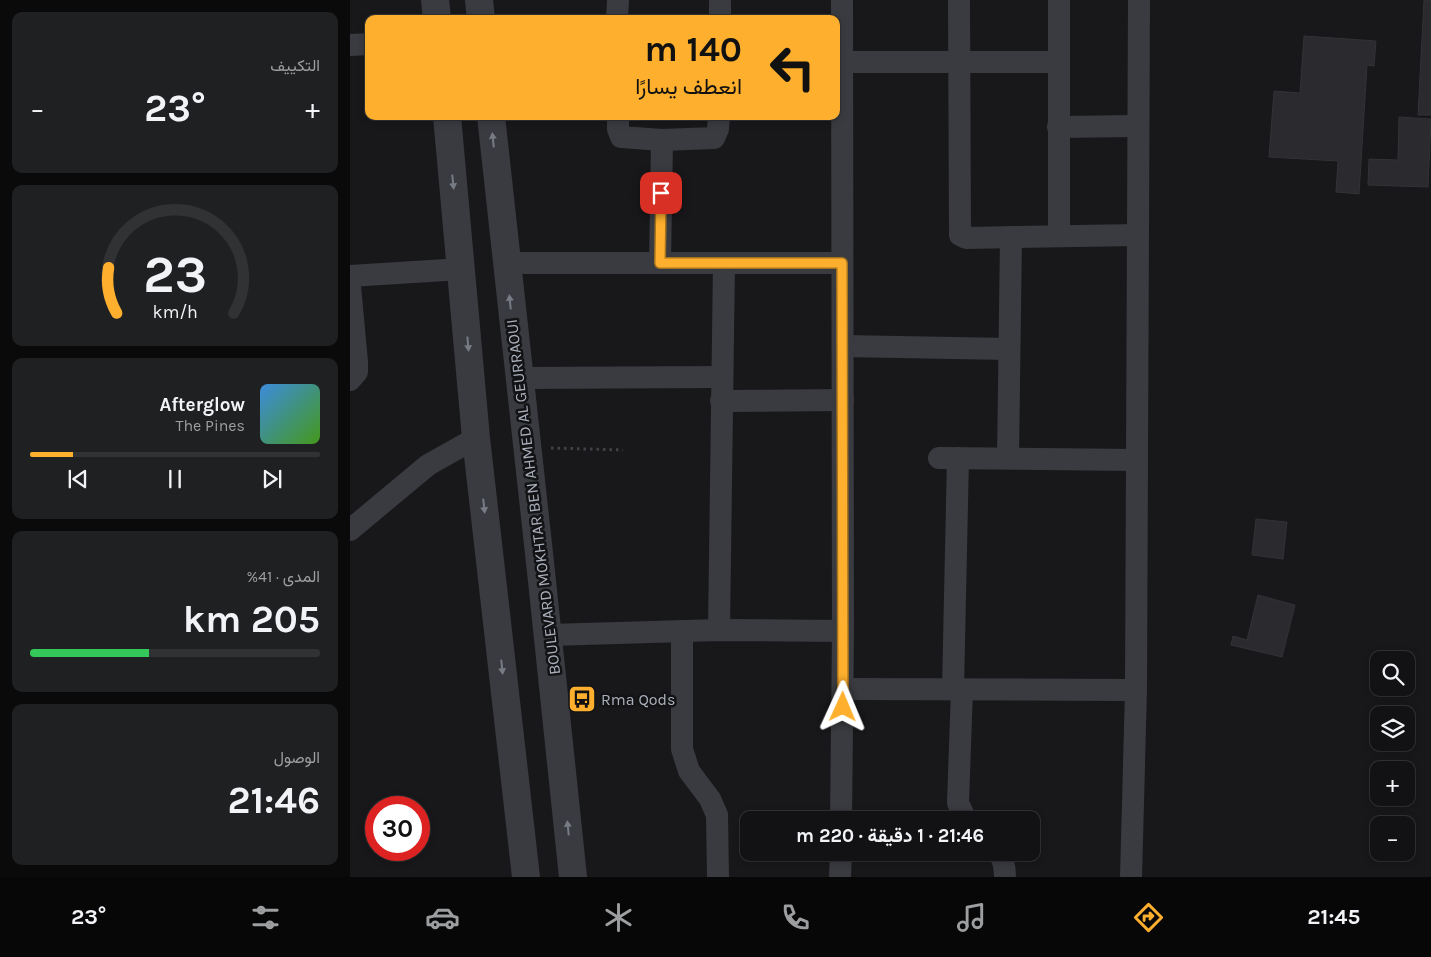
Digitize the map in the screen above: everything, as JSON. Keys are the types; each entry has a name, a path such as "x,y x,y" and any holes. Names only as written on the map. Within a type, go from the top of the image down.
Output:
{"street":[{"path":"435,0 437,15"},
{"path":"480,0 481,15"},
{"path":"617,15 618,0"},
{"path":"720,0 720,15"},
{"path":"840,41 842,0"},
{"path":"959,0 960,235 966,238 1137,235"},
{"path":"1059,0 1059,236"},
{"path":"1131,877 1136,690 1136,126 1138,0"},
{"path":"350,45 365,44"},
{"path":"840,62 1058,62"},
{"path":"447,120 476,438 526,877"},
{"name":"BOULEVARD MOKHTAR BEN AHMED AL GEURRAOUI","path":"491,120 518,378 550,635 573,877"},
{"path":"618,120 618,129 621,137 662,140 714,138 718,129 719,120"},
{"path":"840,120 843,346 841,811"},
{"path":"1058,127 1136,126"},
{"path":"660,263 662,140"},
{"path":"1008,458 1011,237"},
{"path":"506,263 842,263"},
{"path":"719,630 724,263"},
{"path":"350,276 462,269"},
{"path":"350,286 357,372 350,380"},
{"path":"843,346 1009,349"},
{"path":"518,378 722,377"},
{"path":"721,401 843,400"},
{"path":"350,530 428,465 476,438"},
{"path":"962,811 958,803 958,689 948,458 1136,460"},
{"path":"550,635 719,630 843,631"},
{"path":"682,631 682,749 688,771 710,799 718,816 718,877"},
{"path":"843,689 1136,690"},
{"path":"840,861 840,877"},
{"path":"1003,861 1005,877"}],"path":[{"path":"528,447 623,450"}],"building":[{"path":"1424,0 1431,0 1431,115 1418,115"},
{"path":"1304,36 1376,41 1374,66 1367,65 1359,194 1336,192 1338,161 1269,157 1274,91 1300,93"},
{"path":"1399,117 1431,119 1428,187 1368,185 1369,159 1398,160"},
{"path":"1256,519 1287,522 1283,559 1252,555"},
{"path":"1258,595 1295,605 1282,657 1231,645 1233,636 1247,640"}],"place":[{"name":"Rma Qods","path":"582,699"}],"route":[{"path":"661,193 660,263 842,263 843,707"}]}
